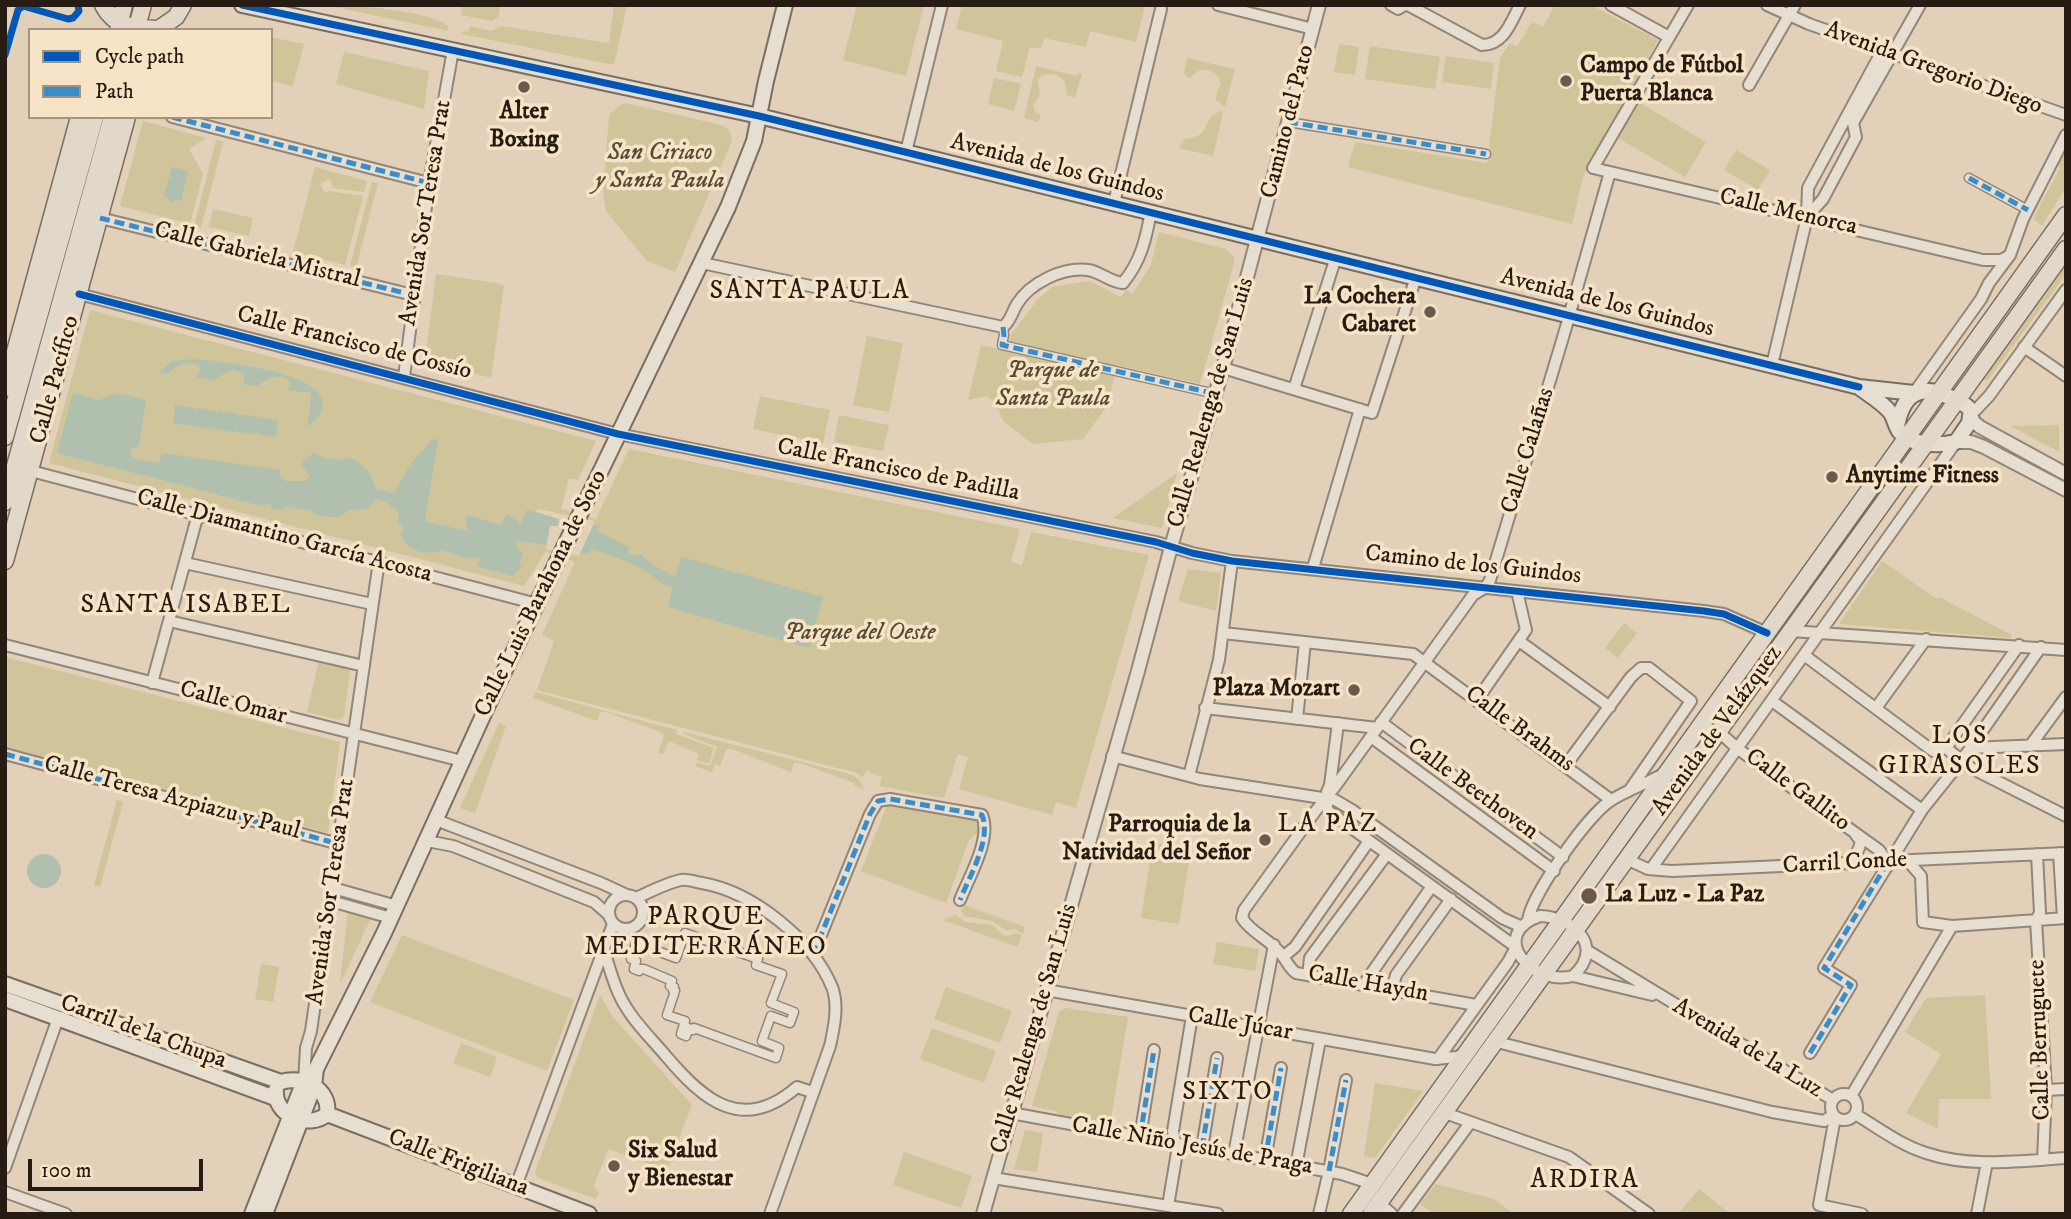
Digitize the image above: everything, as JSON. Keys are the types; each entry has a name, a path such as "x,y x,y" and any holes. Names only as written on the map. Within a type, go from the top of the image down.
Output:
{"main road":[{"path":"124,5 110,21 133,28"},
{"path":"136,28 143,5"},
{"path":"158,28 191,5"},
{"name":"Avenida de los Guindos","path":"242,5 759,116 1858,387 1914,393 1939,392"},
{"name":"Calle Luis Barahona de Soto","path":"309,1084 394,912 461,761 728,207 754,141 785,5"},
{"name":"Calle Pacífico","path":"5,388 78,119"},
{"name":"Calle Pacífico","path":"5,437 93,119"},
{"name":"Calle Pacífico","path":"5,502 111,119"},
{"name":"Calle Pacífico","path":"5,561 126,119"},
{"name":"Avenida de Velázquez","path":"1351,1214 1468,1051 1536,971 1669,771 1767,634 1902,432 1939,392 2066,215"},
{"name":"Avenida de Velázquez","path":"1568,925 1626,859 2066,249"},
{"name":"Avenida de los Guindos","path":"1858,387 1891,413 1902,432"},
{"path":"1914,393 1903,406 1902,432 1926,443 1944,445 1956,442 1969,423 1971,415 1968,407 1939,392"},
{"name":"Avenida de Velázquez","path":"1375,1209 1497,1042 1536,971"},
{"name":"Carril de la Chupa","path":"5,984 281,1083"},
{"name":"Carril de la Chupa","path":"5,999 275,1098"},
{"path":"289,1080 309,1084 326,1099 327,1114 315,1121 294,1117 281,1109 275,1098 281,1083 289,1080"},
{"name":"Avenida Sor Teresa Prat","path":"252,1214 309,1084"},
{"name":"Calle Frigiliana","path":"327,1114 589,1214"},
{"name":"Avenida Sor Teresa Prat","path":"265,1214 294,1117"}],"street":[{"path":"906,152 942,5"},
{"path":"1218,5 1313,29"},
{"name":"Camino del Pato","path":"1259,238 1319,5"},
{"path":"1391,5 1398,9 1406,5 1482,45 1491,45 1502,38 1520,5"},
{"path":"1611,5 1669,37 1688,5"},
{"name":"Avenida Gregorio Diego","path":"1767,5 1789,17 2064,118"},
{"path":"1749,85 1795,5"},
{"path":"1772,365 1807,217 1808,187 1887,53 1920,5"},
{"path":"1114,203 1163,7"},
{"name":"Calle Menorca","path":"1669,37 1593,168 1983,260 2001,260 2010,255"},
{"name":"Avenida Sor Teresa Prat","path":"404,377 429,183 453,50"},
{"path":"1807,217 1823,199 1856,137 1853,123 1887,53"},
{"path":"180,119 429,183"},
{"path":"1288,122 1486,154"},
{"path":"1914,393 2010,255 2020,226 2066,135"},
{"name":"Calle Calañas","path":"1486,587 1570,314 1610,172"},
{"path":"1969,178 2028,209"},
{"path":"1003,327 1008,323 1018,303 1045,279 1085,270 1123,283 1136,267 1144,248 1151,211"},
{"name":"Calle Gabriela Mistral","path":"100,218 413,295"},
{"name":"Calle Realenga de San Luis","path":"983,1214 1259,238"},
{"path":"1294,390 1336,257"},
{"path":"1983,260 1990,275 1989,283"},
{"path":"702,263 1003,327"},
{"path":"1223,368 1372,413 1416,276"},
{"path":"2066,290 1989,396 1971,415 1980,427 2066,474"},
{"name":"Calle Francisco de Cossío","path":"79,294 618,434"},
{"path":"1003,327 1002,345 1216,394"},
{"path":"2024,347 2066,376"},
{"path":"1313,568 1360,410"},
{"name":"Calle Francisco de Padilla","path":"618,434 1171,547"},
{"path":"1956,442 1971,442 1984,447 2066,490"},
{"name":"Avenida de Velázquez","path":"1651,869 1956,442"},
{"name":"Calle Diamantino García Acosta","path":"31,471 537,604"},
{"path":"152,682 198,514"},
{"name":"Camino de los Guindos","path":"1171,547 1232,561 1714,612 1732,617 1767,634"},
{"name":"Avenida Sor Teresa Prat","path":"309,1084 306,1048 311,1031 333,888 379,561"},
{"path":"1189,776 1219,660 1232,561"},
{"path":"185,563 372,604"},
{"path":"1325,798 1473,595 1486,587"},
{"path":"1478,700 1526,630 1517,591"},
{"path":"169,621 364,666"},
{"path":"1791,631 2066,650"},
{"path":"1223,633 1404,651 1425,662"},
{"path":"1876,708 1926,639"},
{"path":"1519,641 1610,707 1566,765"},
{"path":"1297,719 1305,642"},
{"name":"Calle Omar","path":"5,645 461,761"},
{"path":"1804,655 1933,751 1946,748 2019,645"},
{"path":"1810,1054 1852,985 1824,968 1922,810 1962,760 2040,648"},
{"name":"Calle Brahms","path":"1425,662 1611,800"},
{"name":"Avenida de Velázquez","path":"1610,707 1631,677 1641,668 1649,668 1691,701 1629,791"},
{"path":"2031,746 2066,697"},
{"path":"1772,701 1922,810"},
{"path":"1205,708 1376,729"},
{"path":"1338,723 1330,785 1325,798 1328,811 1516,947 1518,955 1536,971"},
{"name":"Calle Gallito","path":"1701,727 1718,731 1738,749 1879,850 1888,862"},
{"name":"Calle Beethoven","path":"1376,729 1563,857"},
{"name":"Calle Beethoven","path":"1376,729 1553,871"},
{"path":"1970,748 2066,744"},
{"path":"1946,748 1971,768 2064,813"},
{"name":"Calle Teresa Azpiazu y Paul","path":"5,754 339,844"},
{"path":"1112,756 1189,776 1335,800 1502,918 1525,923 1540,916 1554,916 1568,925 1584,938 1588,951 1585,961 1573,976"},
{"name":"Avenida de Velázquez","path":"1516,947 1530,910 1553,871 1597,810 1611,800 1669,771"},
{"name":"Calle Haydn","path":"1325,798 1244,910 1242,918 1246,924 1274,945 1296,973 1476,1005"},
{"path":"813,955 870,814 878,801 890,799 982,816 986,824 985,837 960,900"},
{"path":"426,841 453,846 594,902 611,919 627,929 640,922 642,907 631,897 436,820"},
{"path":"1849,864 1861,841 1852,830"},
{"path":"1284,956 1295,947 1369,841"},
{"path":"1908,861 1921,876 1923,922 1952,926 2064,918 2062,853"},
{"name":"Carril Conde","path":"1626,859 1651,869 1672,871 2062,853"},
{"path":"1308,975 1310,958 1387,854"},
{"name":"Calle Berruguete","path":"2037,854 2040,913 2036,920 2046,1090 2043,1160"},
{"path":"516,1186 604,950 614,901 683,879 719,886 747,898 777,919 813,955 833,989 835,1021 830,1045 770,1214"},
{"path":"1364,985 1432,886"},
{"path":"333,888 394,912"},
{"path":"1392,990 1396,975 1451,900"},
{"path":"331,901 394,912"},
{"path":"1851,1096 1952,926"},
{"path":"685,933 758,959 756,965 782,974 771,1003 794,1012 790,1023 771,1016 762,1041 779,1048 776,1058 694,1028 689,1028 686,1036 681,1034 685,1021 667,1015 675,991 674,987 670,986 672,981 644,969 634,970 636,961 631,959 636,943 676,958 685,933"},
{"path":"1234,1154 1274,945"},
{"path":"1443,1085 1436,1059 1508,962 1516,947"},
{"path":"604,950 619,994 635,1020 701,1094 721,1105 742,1110 765,1107 786,1097 797,1087 812,1092"},
{"name":"Avenida de la Luz","path":"1588,951 1833,1100"},
{"name":"Avenida de la Luz","path":"1536,971 1554,979 1573,976 1662,998"},
{"name":"Calle Júcar","path":"1046,990 1436,1059 1457,1057 1468,1051"},
{"path":"1168,1206 1177,1152 1173,1131 1192,1016"},
{"path":"5,1168 58,1018"},
{"path":"1296,1166 1320,1040"},
{"path":"1497,1042 1772,1112 1824,1121 1834,1116 1848,1119 1855,1114 1856,1102 1851,1096 1839,1095 1833,1100 1831,1107 1834,1116 1819,1205 1862,1214"},
{"path":"1140,1137 1154,1049"},
{"path":"1202,1149 1217,1058"},
{"path":"1265,1160 1282,1068"},
{"path":"1319,1214 1346,1080"},
{"path":"2046,1090 2066,1089"},
{"name":"Calle Niño Jesús de Praga","path":"1011,1113 1329,1171 1372,1184"},
{"path":"1444,1113 1569,1157 1645,1213"},
{"path":"1855,1114 1911,1148 1927,1154 1987,1162 2066,1158"},
{"path":"1403,1214 1470,1123"},
{"path":"1978,1214 1987,1162"},
{"path":"993,1178 1218,1214"},
{"path":"5,1192 66,1214"},
{"path":"1375,1209 1392,1214"}],"green space":[{"path":"326,5 408,12 439,21 448,26 448,31"},
{"path":"462,5 501,5 498,17 492,21 461,15"},
{"path":"614,5 627,5 614,65 462,34 463,31 468,32 470,26 491,31 501,26 609,43"},
{"path":"857,5 924,5 906,76 843,60"},
{"path":"962,5 1145,5 1136,42 1090,31 1086,47 1044,38 1041,49 1030,47 1022,77 996,71 1003,41 956,29"},
{"name":"Campo de Fútbol Puerta Blanca","path":"1555,5 1590,5 1658,40 1583,177 1572,224 1348,167 1355,142 1487,163 1500,58 1510,43 1517,47 1532,22 1543,27"},
{"path":"273,37 304,44 293,86 273,81"},
{"path":"1339,44 1359,47 1355,75 1334,72"},
{"path":"1370,46 1440,57 1435,89 1365,79"},
{"path":"344,52 429,71 424,109 336,84"},
{"path":"1446,56 1494,63 1491,89 1442,82"},
{"path":"1187,58 1235,69 1225,107 1216,100 1221,83 1219,78 1207,70 1199,71 1191,78 1187,77 1184,73"},
{"path":"1036,66 1077,76 1078,73 1082,74 1075,98 1067,95 1065,84 1058,76 1041,76 1038,80 1040,95 1033,106 1036,113 1041,114 1038,122 1024,118"},
{"path":"994,78 1021,84 1014,111 988,104"},
{"path":"1637,101 1706,142 1685,177 1616,137"},
{"name":"San Ciriaco y Santa Paula","path":"626,103 721,125 728,129 731,135 732,141 675,272 647,261 606,211 603,194 609,115"},
{"path":"1221,111 1223,113 1213,156 1179,148 1186,138 1200,135 1211,116"},
{"path":"143,121 206,138 189,149 203,174 190,224 120,206"},
{"path":"216,140 223,142 201,228 194,226"},
{"path":"1736,150 1770,170 1758,190 1724,170"},
{"path":"2066,150 2066,187 2042,226 2033,219 2060,168 2057,165"},
{"path":"315,167 367,181 364,192 334,188 329,179 320,184 325,193 329,191 363,196 345,265 293,252"},
{"path":"372,182 378,183 356,268 350,266"},
{"path":"213,209 253,218 249,236 209,227"},
{"name":"Parque de Santa Paula","path":"1159,232 1226,249 1234,257 1200,384 1117,365 1108,405 1083,439 1033,444 1004,422 995,403 987,396 968,400 981,345 1007,351 1011,335 1037,300 1052,287 1090,281 1121,297 1126,290 1133,293 1151,265"},
{"path":"2066,265 2066,274 1985,381 1984,378"},
{"path":"436,274 504,286 491,378 425,360"},
{"name":"Parque del Oeste","path":"90,310 596,441 578,480 569,478 561,509 596,519 629,449 1020,529 1011,562 1022,565 1031,532 1149,555 1076,808 1056,802 1052,815 959,789 968,757 958,754 944,798 879,786 882,777 867,771 862,778 857,773 537,690 554,641 542,635 575,562 546,551 524,586 49,463"},
{"path":"867,336 903,343 889,412 853,405"},
{"path":"760,396 830,410 823,443 753,429"},
{"path":"839,415 889,425 883,451 834,442"},
{"path":"2059,425 2059,452 2011,426"},
{"path":"1177,473 1162,528 1113,518"},
{"path":"1882,561 1937,599 1939,597 2012,635 2011,638 1839,624"},
{"path":"1188,569 1221,573 1216,611 1178,601"},
{"path":"1624,623 1637,633 1618,658 1605,648"},
{"path":"5,657 340,742 328,833 5,747"},
{"path":"319,660 347,666 350,671 344,716 339,720 307,712"},
{"path":"535,692 677,730 676,734 714,748 709,764 697,760 699,754 669,741 663,754 658,753 664,736 660,732 606,712 600,712 597,721 533,698"},
{"path":"499,723 506,726 475,813 460,808"},
{"path":"684,732 853,775 864,789 800,763 794,763 791,772 732,749 726,749 720,766 715,764 712,772 695,766 697,762 710,766 717,747"},
{"path":"117,800 123,802 100,887 94,885"},
{"path":"886,803 978,820 981,830 969,840 946,903 861,871"},
{"path":"1153,843 1191,849 1179,924 1141,918"},
{"path":"965,905 1025,927 1023,934 1015,929 1006,930 992,921 965,916 961,911"},
{"path":"348,911 371,918 340,982"},
{"path":"955,915 965,922 992,925 1003,935 1022,935 1017,947 943,920"},
{"path":"402,935 574,1000 547,1071 370,1002"},
{"path":"1217,942 1259,949 1255,971 1213,964"},
{"path":"261,964 279,967 273,1002 255,999"},
{"path":"946,987 1012,1011 1000,1043 934,1019"},
{"path":"600,995 613,1017 692,1105 667,1170 608,1149 594,1186 599,1193 596,1199 538,1178 535,1172"},
{"path":"1985,995 1991,1099 1939,1099 1938,1129 1906,1113 1941,1054 1905,1032 1926,998"},
{"path":"1065,1008 1128,1017 1110,1124 1060,1116 1056,1111 1032,1106 1059,1012"},
{"path":"932,1028 996,1051 984,1083 920,1059"},
{"path":"461,1043 497,1057 490,1077 453,1063"},
{"path":"1375,1083 1423,1091 1375,1158 1364,1156"},
{"path":"1025,1130 1043,1133 1037,1172 1014,1169"},
{"path":"904,1152 972,1176 961,1208 893,1185"},
{"path":"1436,1184 1494,1199 1514,1214 1434,1214 1420,1204"},
{"path":"1699,1189 1731,1214 1680,1212"}],"shaded area":[{"path":"172,167 188,171 181,201 171,203 169,198 164,196"},
{"path":"191,359 229,363 283,374 306,383 320,395 322,409 308,427 311,393 288,390 291,383 285,377 271,377 257,386 242,384 244,374 234,369 212,380 195,377 200,367 191,363 179,366 167,374 159,372 172,361"},
{"path":"73,393 99,400 116,393 146,400 139,446 129,450 132,458 157,463 162,453 279,470 285,481 307,481 310,475 302,467 303,461 314,453 330,460 351,458 367,471 376,489 394,493 410,465 432,439 438,440 425,521 468,531 466,515 501,525 507,514 520,525 527,510 599,526 597,531 629,547 628,553 638,556 639,553 654,566 675,577 682,557 823,597 809,648 668,607 673,586 664,584 627,561 591,549 589,554 519,541 516,546 523,554 519,563 522,566 513,576 476,566 480,561 478,557 469,559 442,550 429,553 411,548 400,532 403,531 403,526 398,523 399,516 395,507 387,502 375,499 368,509 349,510 338,517 317,515 311,511 286,506 280,510 273,509 269,503 262,506 57,453"},
{"path":"175,405 195,408 195,414 197,408 216,411 216,416 218,411 237,414 237,419 239,414 258,417 258,423 259,417 278,420 276,437 257,434 257,428 255,434 236,432 236,425 235,432 215,429 215,422 214,429 194,426 194,419 193,426 173,423"},
{"path":"44,854 56,859 61,871 56,883 44,888 32,883 27,871 32,859"}],"pier":[{"path":"538,509 595,521 579,556 546,549 550,526 558,526 559,519 536,512"}],"marked path":[{"path":"180,119 429,183"},
{"path":"1288,122 1486,154"},
{"path":"1969,178 2028,210"},
{"path":"100,218 413,295"},
{"path":"1003,327 1002,345 1216,394"},
{"path":"5,754 339,844"},
{"path":"813,955 870,814 878,801 890,799 982,815 982,846 960,900"},
{"path":"1810,1053 1851,985 1824,968 1888,862"},
{"path":"1140,1137 1154,1050"},
{"path":"1202,1148 1217,1058"},
{"path":"1265,1160 1281,1068"},
{"path":"1329,1171 1346,1080"}],"cycle path":[{"path":"5,55 18,10 23,6 68,19 73,18 79,11 78,5"},
{"path":"242,5 759,116 1859,387"},
{"path":"79,294 618,434 1156,542 1192,553 1232,561 1704,611 1724,614 1767,633"}],"place":[{"name":"Campo de Fútbol Puerta Blanca","path":"1566,81"},
{"name":"Alter Boxing","path":"524,87"},
{"name":"La Cochera Cabaret","path":"1430,312"},
{"name":"Anytime Fitness","path":"1832,477"},
{"name":"Plaza Mozart","path":"1354,690"},
{"name":"Parroquia de la Natividad del Señor","path":"1265,840"},
{"name":"La Luz - La Paz","path":"1589,896"},
{"name":"Six Salud y Bienestar","path":"614,1166"}],"district":[{"name":"SANTA PAULA","path":"810,293"},
{"name":"SANTA ISABEL","path":"186,607"},
{"name":"LOS GIRASOLES","path":"1960,753"},
{"name":"LA PAZ","path":"1328,826"},
{"name":"PARQUE MEDITERRÁNEO","path":"706,934"},
{"name":"SIXTO","path":"1228,1094"},
{"name":"ARDIRA","path":"1585,1182"}]}
